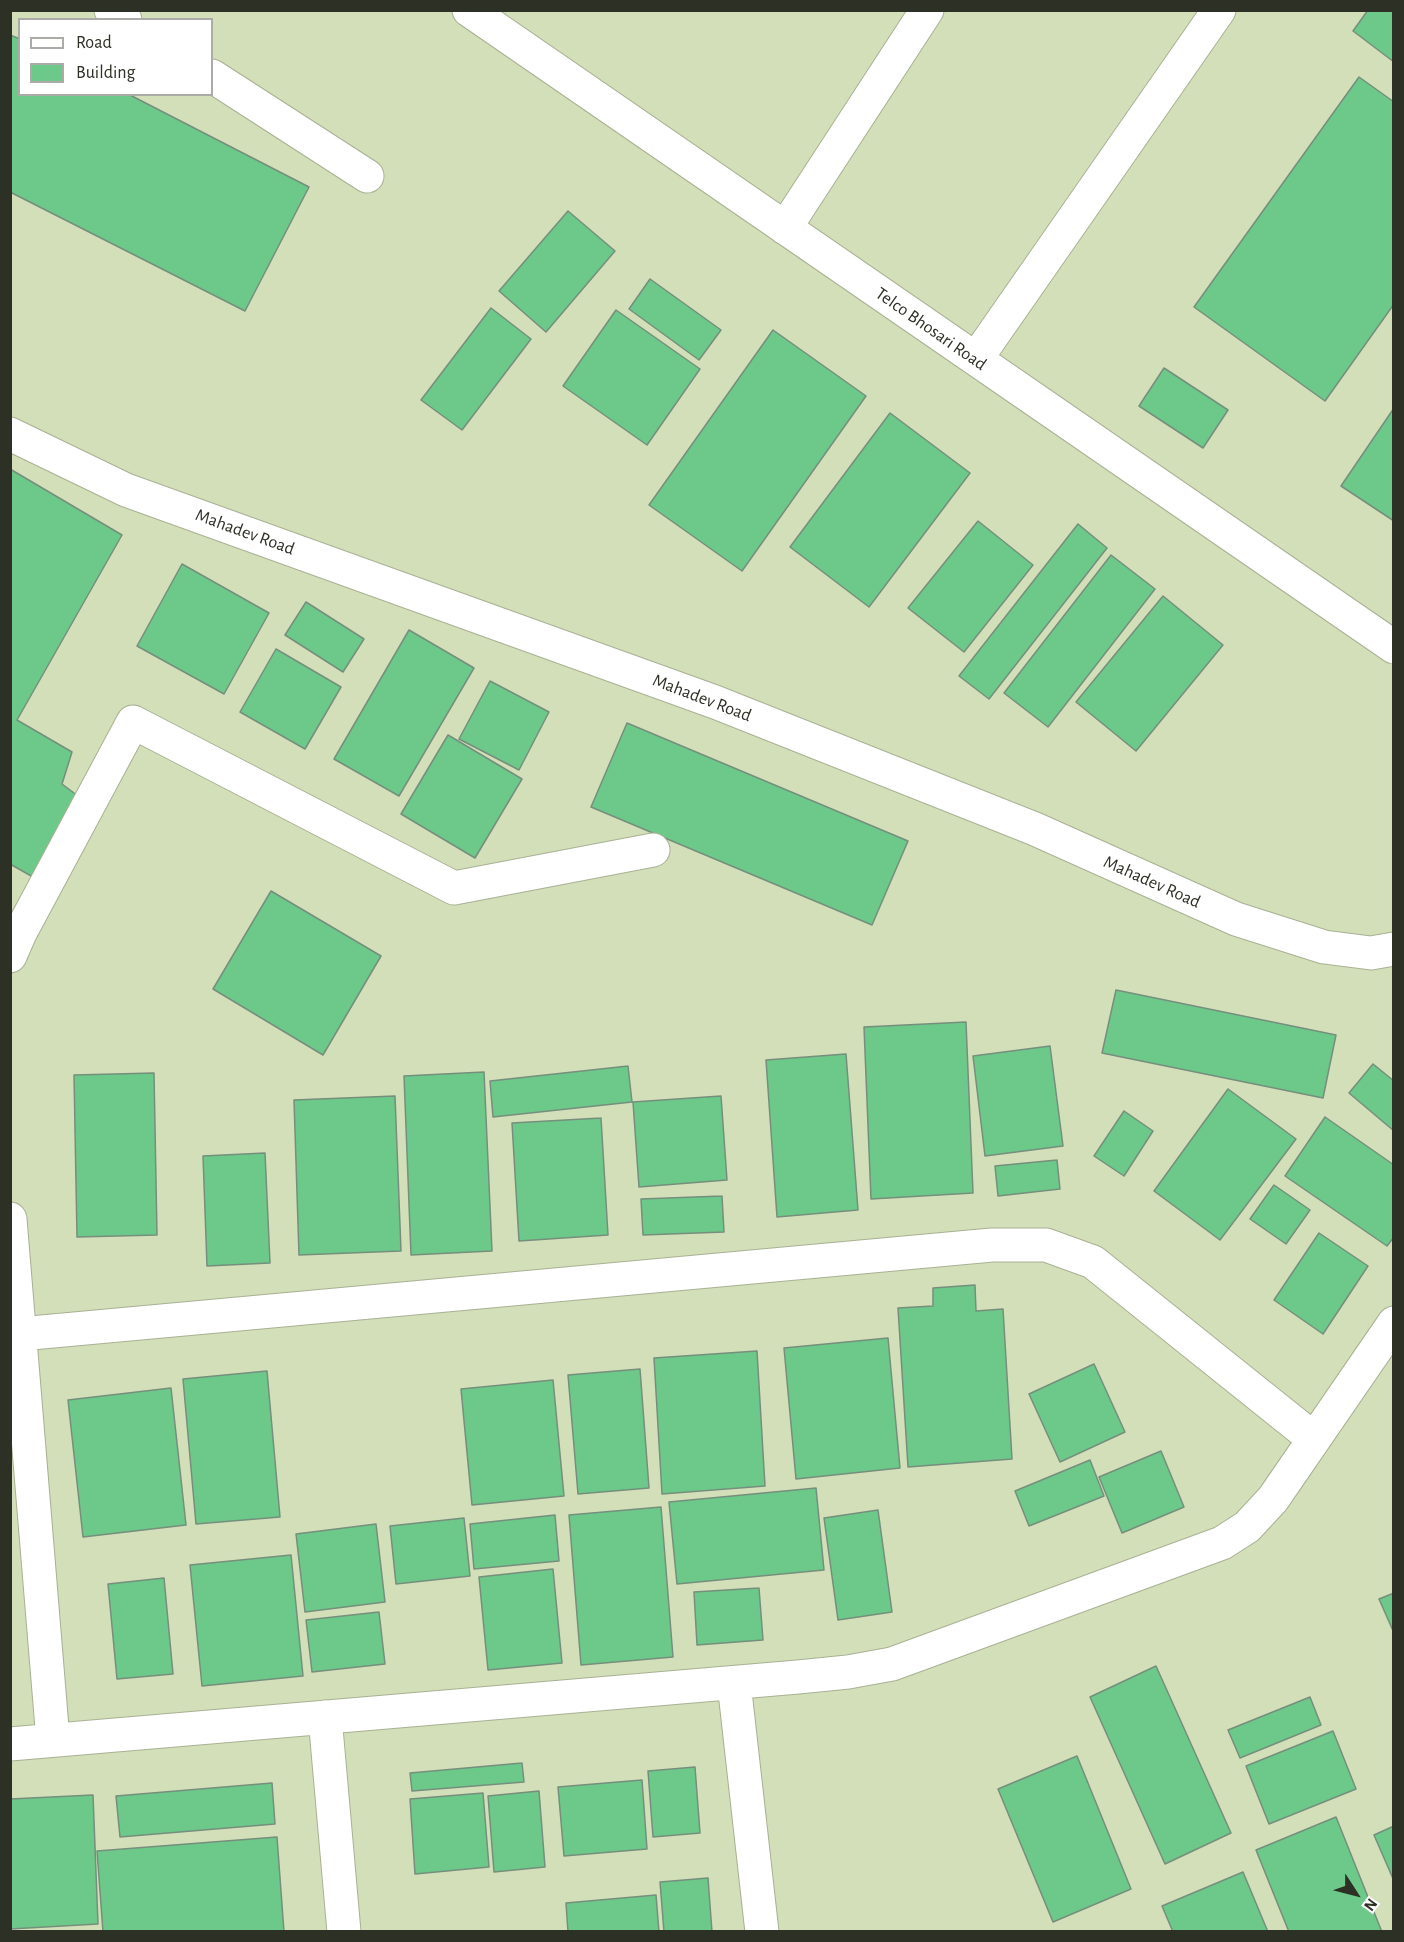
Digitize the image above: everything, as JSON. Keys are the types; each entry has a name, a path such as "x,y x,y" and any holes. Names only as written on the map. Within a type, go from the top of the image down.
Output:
{"lane":[{"name":"Telco Bhosari Road","path":"469,10 1394,647"},
{"path":"785,228 927,10"},
{"path":"976,359 1219,10"},
{"path":"213,76 367,177"},
{"name":"Mahadev Road","path":"10,434 126,490 715,702 1035,830 1236,919 1324,947 1371,953 1394,949"},
{"path":"10,956 20,933 133,722 454,888 653,850"},
{"path":"10,1219 53,1740"},
{"path":"20,1334 992,1245 1046,1245 1093,1262 1314,1438"},
{"path":"10,1744 734,1683 848,1672 892,1664 1222,1543 1247,1527 1273,1499 1394,1323"},
{"path":"734,1683 762,1932"},
{"path":"325,1717 344,1932"}],"shaded area":[{"path":"11,11 1393,11 1393,1931 11,1931"}],"building":[{"path":"1368,10 1394,10 1394,62 1353,31"},
{"path":"10,35 18,38 18,96 132,96 309,187 245,311 10,192"},
{"path":"1359,77 1394,102 1394,304 1325,401 1194,307"},
{"path":"568,211 615,251 546,332 499,291"},
{"path":"650,279 721,330 699,360 629,309"},
{"path":"491,308 531,339 462,430 421,400"},
{"path":"616,310 700,369 647,445 563,386"},
{"path":"773,330 866,396 742,571 649,505"},
{"path":"1164,368 1228,410 1203,448 1139,406"},
{"path":"1394,408 1394,521 1341,486"},
{"path":"890,413 970,473 869,607 790,547"},
{"path":"10,469 122,535 17,720 72,752 62,784 78,796 33,877 10,864"},
{"path":"978,521 1033,565 964,652 908,608"},
{"path":"1078,524 1107,548 989,699 959,676"},
{"path":"1111,555 1155,589 1048,727 1004,693"},
{"path":"182,564 269,613 224,694 137,646"},
{"path":"1163,596 1223,645 1136,751 1076,702"},
{"path":"306,602 364,639 343,672 285,635"},
{"path":"409,630 474,668 399,796 334,759"},
{"path":"276,649 341,687 305,749 240,712"},
{"path":"490,681 549,712 519,770 459,739"},
{"path":"627,723 908,841 872,925 591,807"},
{"path":"448,735 522,779 475,858 401,814"},
{"path":"271,891 381,956 323,1055 213,989"},
{"path":"1116,990 1336,1035 1323,1098 1102,1053"},
{"path":"966,1022 973,1193 871,1199 864,1027"},
{"path":"1050,1046 1063,1146 985,1156 973,1056"},
{"path":"846,1054 858,1210 777,1217 766,1060"},
{"path":"1373,1064 1394,1081 1394,1131 1349,1093"},
{"path":"628,1066 632,1102 493,1117 490,1081"},
{"path":"484,1072 492,1251 411,1255 404,1076"},
{"path":"154,1073 157,1235 77,1237 74,1075"},
{"path":"1228,1089 1296,1139 1220,1240 1154,1191"},
{"path":"395,1096 401,1251 299,1255 294,1100"},
{"path":"721,1096 727,1180 639,1187 633,1102"},
{"path":"1124,1111 1153,1131 1124,1176 1094,1156"},
{"path":"1325,1117 1394,1165 1394,1237 1387,1246 1285,1176"},
{"path":"601,1118 608,1235 519,1241 512,1123"},
{"path":"265,1153 270,1263 207,1266 203,1156"},
{"path":"1057,1160 1060,1189 998,1196 995,1166"},
{"path":"1274,1185 1310,1210 1286,1244 1250,1219"},
{"path":"722,1196 724,1232 643,1235 641,1199"},
{"path":"1319,1233 1368,1266 1323,1334 1274,1300"},
{"path":"975,1285 976,1311 1003,1309 1012,1459 908,1467 898,1308 933,1306 933,1288"},
{"path":"888,1338 900,1468 796,1479 784,1348"},
{"path":"757,1351 765,1486 662,1494 654,1358"},
{"path":"1094,1364 1125,1432 1060,1462 1029,1394"},
{"path":"640,1369 649,1488 578,1494 568,1375"},
{"path":"267,1371 280,1517 196,1524 183,1379"},
{"path":"553,1380 564,1496 472,1505 461,1389"},
{"path":"171,1388 186,1525 83,1537 68,1400"},
{"path":"1161,1451 1184,1507 1122,1533 1099,1477"},
{"path":"1090,1460 1104,1496 1029,1526 1015,1491"},
{"path":"816,1488 824,1570 677,1584 669,1502"},
{"path":"661,1507 673,1657 581,1665 569,1515"},
{"path":"878,1510 892,1612 838,1620 824,1518"},
{"path":"555,1515 559,1561 474,1569 470,1524"},
{"path":"464,1518 470,1576 396,1584 390,1526"},
{"path":"376,1524 385,1602 305,1612 296,1534"},
{"path":"291,1555 303,1676 202,1686 190,1565"},
{"path":"553,1569 562,1663 488,1670 479,1577"},
{"path":"164,1578 173,1674 117,1679 108,1584"},
{"path":"759,1588 763,1640 697,1645 694,1592"},
{"path":"1394,1593 1394,1633 1379,1599"},
{"path":"379,1612 385,1664 312,1672 306,1620"},
{"path":"1156,1666 1231,1833 1165,1864 1090,1697"},
{"path":"1310,1697 1321,1725 1240,1758 1228,1730"},
{"path":"1333,1731 1356,1789 1269,1824 1246,1766"},
{"path":"1077,1756 1131,1889 1053,1922 998,1789"},
{"path":"522,1763 524,1782 412,1791 410,1773"},
{"path":"695,1767 700,1833 653,1837 648,1771"},
{"path":"642,1780 647,1849 564,1856 558,1787"},
{"path":"272,1783 275,1824 120,1837 116,1796"},
{"path":"539,1791 545,1867 494,1872 488,1796"},
{"path":"483,1793 489,1867 415,1874 410,1799"},
{"path":"93,1795 98,1924 10,1929 10,1799"},
{"path":"1336,1817 1382,1932 1289,1932 1256,1850"},
{"path":"1394,1826 1394,1881 1374,1835"},
{"path":"277,1837 284,1932 103,1932 97,1851"},
{"path":"1243,1872 1268,1932 1173,1932 1162,1906"},
{"path":"708,1878 712,1932 664,1932 660,1882"},
{"path":"656,1895 659,1932 568,1932 566,1903"}]}
